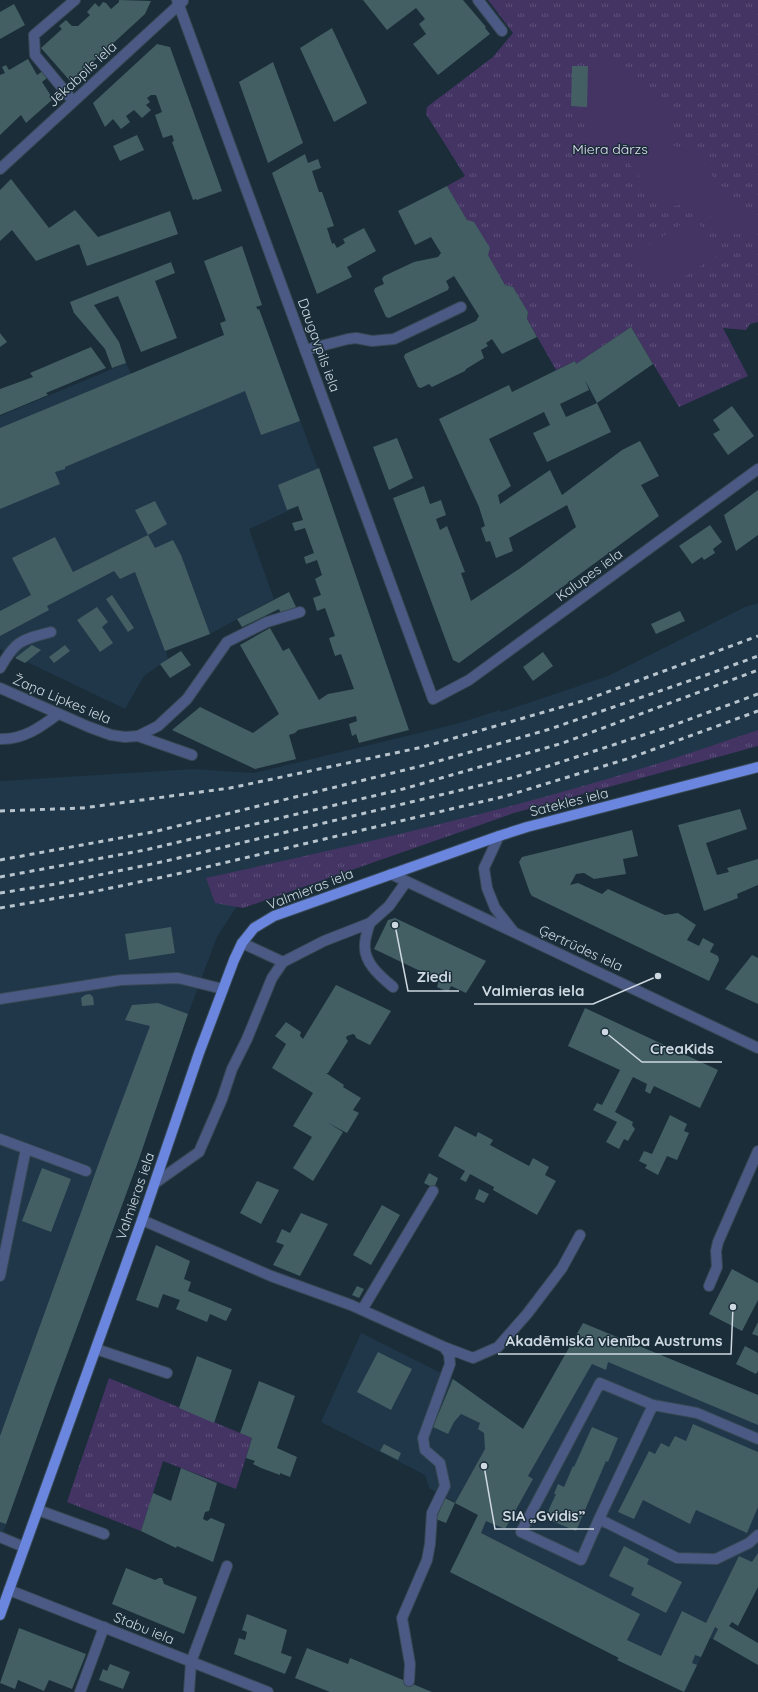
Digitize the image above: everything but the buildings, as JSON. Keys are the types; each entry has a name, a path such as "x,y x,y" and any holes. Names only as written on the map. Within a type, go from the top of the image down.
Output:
{"main road":[{"name":"Satekles iela","path":"391,874 527,827 758,767"},
{"name":"Valmieras iela","path":"0,1615 142,1220 199,1053 242,943 254,928 274,916 391,874"}],"street":[{"path":"74,102 35,55 34,35 75,0"},
{"path":"478,0 502,31"},
{"name":"Jēkabpils iela","path":"0,169 74,102 180,2"},
{"name":"Daugavpils iela","path":"180,2 433,699"},
{"path":"306,350 348,339 356,338 372,341 394,339 461,307"},
{"name":"Kalupes iela","path":"433,699 469,680 758,469"},
{"path":"138,736 158,726 187,699 227,642 267,622 300,612"},
{"path":"0,668 8,655 22,640 51,632"},
{"name":"Žaņa Lipkes iela","path":"0,688 58,714 111,735 125,737 138,736"},
{"path":"0,739 27,734 45,724 58,714"},
{"path":"138,736 192,755"},
{"path":"499,836 484,868 487,888 496,908 514,932"},
{"name":"Ģertrūdes iela","path":"391,874 758,1048"},
{"path":"155,1183 199,1152 222,1099 232,1069 247,1039 272,978 283,962 324,941 370,923 388,906 406,882"},
{"path":"370,923 364,944 366,953 370,963 378,974 393,987"},
{"path":"242,943 283,962"},
{"path":"0,999 121,980 178,978 223,989"},
{"path":"0,1139 86,1171"},
{"path":"0,1276 26,1149"},
{"path":"709,1286 717,1267 716,1251 718,1242 758,1151"},
{"path":"362,1310 432,1191"},
{"path":"142,1220 271,1276 362,1310 444,1347 473,1358 498,1347 527,1314 562,1268 580,1235"},
{"path":"409,1681 410,1664 402,1618 427,1560 430,1544 432,1514 445,1486 440,1463 425,1450 423,1438 450,1364 448,1354 444,1347"},
{"path":"96,1349 167,1374"},
{"path":"653,1405 581,1560 521,1532 600,1383 653,1405 697,1412 758,1439"},
{"path":"38,1510 104,1534"},
{"path":"599,1519 677,1558 716,1559 750,1543 758,1535"},
{"path":"0,1537 24,1547"},
{"path":"189,1692 192,1662 227,1566"},
{"name":"Stabu iela","path":"9,1590 268,1692"},
{"path":"80,1692 104,1627"}],"shaded area":[{"path":"256,307 259,309 327,493 249,529 274,599 210,634 166,651 168,659 144,676 125,709 0,649 0,416 126,363 131,374 224,335 224,320"},
{"path":"758,603 758,730 633,774 497,813 239,903 217,937 188,1014 139,1159 0,1541 0,781 193,769 254,773 456,724 500,710 501,712 608,676 745,607"},
{"path":"583,1323 758,1395 758,1573 747,1569 713,1639 710,1638 685,1692 617,1660 618,1657 450,1572 478,1515 429,1488 425,1475 321,1422 361,1333 453,1379 523,1429"}],"green space":[{"name":"Miera dārzs","path":"488,0 758,0 758,322 750,324 746,330 723,328 748,376 679,407 631,327 576,364 575,361 556,370 527,319 528,312 513,287 505,285 447,186 465,176 426,114 427,107 493,57 513,33"},
{"path":"618,63 631,82 653,89 670,118 672,145 695,153 722,189 758,217 758,233 748,235 721,232 705,208 696,210 691,203 663,208 626,159 585,157 590,70 598,64"},
{"path":"694,216 719,254 661,292 636,254"},
{"path":"758,730 758,746 514,813 243,908 215,903 206,878 370,841 533,800 655,764"},
{"path":"109,1378 252,1438 236,1489 163,1461 141,1531 67,1502"}],"railway":[{"path":"0,811 83,808 230,788 423,747 586,700 758,636"},
{"path":"0,860 153,832 425,765 550,729 758,656"},
{"path":"0,877 145,850 403,789 563,743 758,670"},
{"path":"0,893 56,884 166,861 515,777 671,726 758,694"},
{"path":"0,908 92,892 177,874 506,796 630,758 758,711"}],"place":[{"name":"Ziedi","path":"395,925"},
{"name":"Valmieras iela","path":"658,976"},
{"name":"CreaKids","path":"605,1032"},
{"name":"Akadēmiskā vienība Austrums","path":"733,1307"},
{"name":"SIA „Gvidis”","path":"484,1466"}]}
